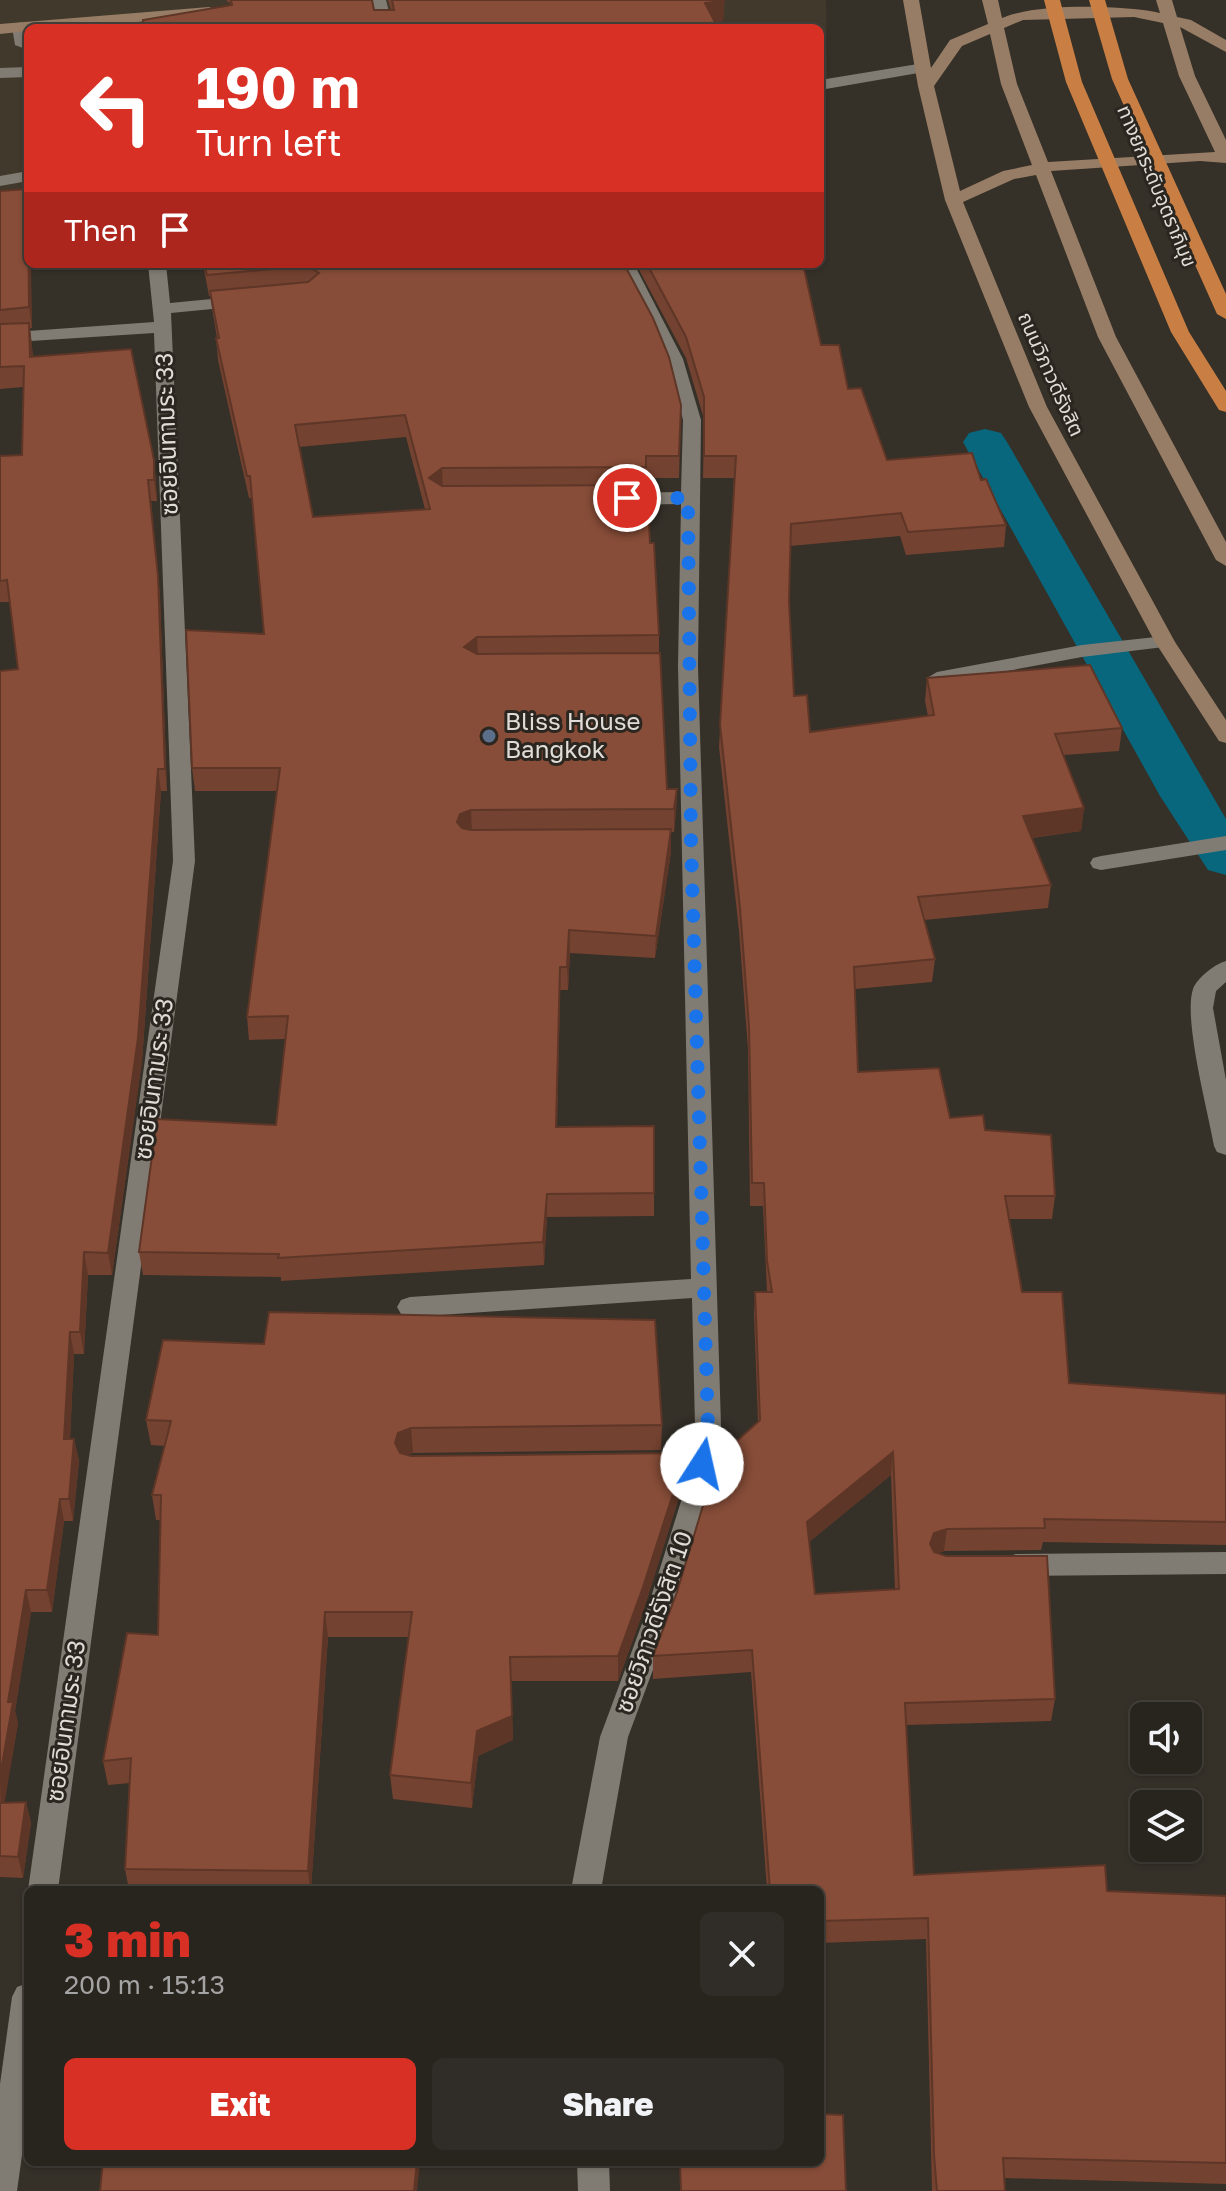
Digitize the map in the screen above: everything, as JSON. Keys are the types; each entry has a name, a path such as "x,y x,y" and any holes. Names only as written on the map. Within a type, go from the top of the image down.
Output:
{"highway":[{"path":"1052,0 1074,82 1180,332 1226,406"},
{"name":"ทางยกระดับอุตราภิมุข","path":"1066,0 1090,86 1198,337 1226,381"},
{"path":"1097,0 1120,79 1226,314"},
{"name":"ทางยกระดับอุตราภิมุข","path":"1110,0 1133,82 1226,281"}],"main road":[{"name":"ถนนวิภาวดีรังสิต","path":"911,0 925,77 954,200 1038,407 1165,642 1226,736"},
{"path":"990,0 1009,84 1107,337 1226,560"},
{"path":"954,200 1009,175 1058,165 1226,157 1187,76 1164,0"},
{"path":"101,24 232,10"},
{"path":"925,77 956,43 1021,15 1134,12 1185,23 1226,47"},
{"path":"0,29 24,27"}],"street":[{"path":"378,0 384,24"},
{"path":"20,27 24,45"},
{"path":"0,73 24,72"},
{"path":"824,85 925,77"},
{"path":"0,181 24,177"},
{"name":"ซอยอินทามระ 33","path":"44,1886 184,861 157,268"},
{"name":"ซอยวิภาวดีรังสิต 10","path":"587,1886 614,1737 660,1613 697,1495 708,1426 705,1288 684,842 680,666 692,420 688,397 673,355 627,268"},
{"path":"0,338 162,318 265,299"},
{"path":"596,499 688,498"},
{"path":"937,678 1082,651 1165,642"},
{"path":"1101,863 1226,843"},
{"path":"1226,969 1205,988 1201,1008 1226,1146"},
{"path":"410,1307 705,1288"},
{"path":"671,1464 702,1464"},
{"path":"991,1565 1226,1563"},
{"path":"1,2191 24,2026"},
{"path":"593,2166 594,2191"}],"shaded area":[{"path":"0,0 826,0 827,79 824,79 824,24 24,24 24,203 0,205"}],"building":[{"path":"231,0 372,0 374,10 394,10 392,0 724,1 705,3 716,24 144,24 143,20 232,5"},
{"path":"24,189 24,268 29,268 29,307 0,310 0,191"},
{"path":"205,268 285,268 207,275"},
{"path":"310,268 626,268 653,318 669,357 681,405 679,456 646,456 646,467 442,468 429,478 442,486 647,485 659,635 477,637 464,647 477,654 660,653 667,789 677,789 674,809 471,810 460,814 457,822 462,828 471,830 671,829 656,936 569,930 567,967 560,967 556,1127 654,1126 654,1193 547,1194 543,1242 278,1258 279,1254 139,1252 157,1119 276,1125 288,1016 247,1017 280,768 192,768 186,630 264,634 250,476 247,476 216,338 219,338 210,291 308,282 319,273","holes":["405,415 430,509 313,517 295,425"]},
{"path":"649,268 804,268 821,345 839,345 848,389 861,388 887,460 972,453 981,480 986,479 1006,525 908,532 901,513 791,524 789,601 794,696 807,695 810,732 934,715 927,678 1090,665 1122,728 1055,734 1084,808 1023,816 1051,885 918,897 935,959 854,967 858,1072 939,1068 950,1118 983,1115 985,1130 1051,1135 1055,1196 1005,1196 1022,1292 1062,1292 1069,1383 1226,1394 1226,1522 1044,1519 1045,1528 947,1529 934,1533 930,1544 934,1552 946,1556 1047,1556 1055,1699 905,1703 914,1875 1105,1865 1107,1891 1226,1896 1226,2163 1003,2158 1005,2191 937,2191 928,1918 824,1921 824,1886 770,1886 752,1650 653,1656 677,1592 717,1459 760,1420 755,1292 772,1292 767,1261 764,1183 752,1183 749,1026 720,725 736,456 704,456 704,397 686,337","holes":["893,1452 899,1589 815,1594 807,1522"]},
{"path":"29,323 30,357 131,349 154,460 154,480 148,480 158,576 165,769 158,769 138,1038 108,1253 84,1252 80,1332 70,1332 64,1439 74,1439 69,1499 60,1499 47,1590 26,1590 8,1702 13,1702 0,1776 0,671 18,669 7,580 0,581 0,456 22,455 24,366 0,367 0,324"},
{"path":"269,1312 655,1320 662,1425 411,1428 398,1433 395,1443 400,1453 411,1456 683,1453 681,1469 618,1656 510,1657 512,1716 477,1731 471,1783 390,1775 412,1612 325,1612 308,1871 125,1869 131,1758 103,1761 127,1633 158,1635 161,1495 152,1495 171,1421 146,1420 163,1340 264,1344"},
{"path":"26,1802 18,1857 0,1856 0,1803"},
{"path":"824,2114 843,2115 846,2191 681,2191 680,2166 824,2166"},
{"path":"103,2166 417,2166 414,2191 100,2191"}],"waterway":[{"path":"985,442 1185,796 1226,858"}],"place":[{"name":"Bliss House Bangkok","path":"489,736"}],"route":[{"path":"627,498 688,498 691,842 708,1426 702,1464"}]}
